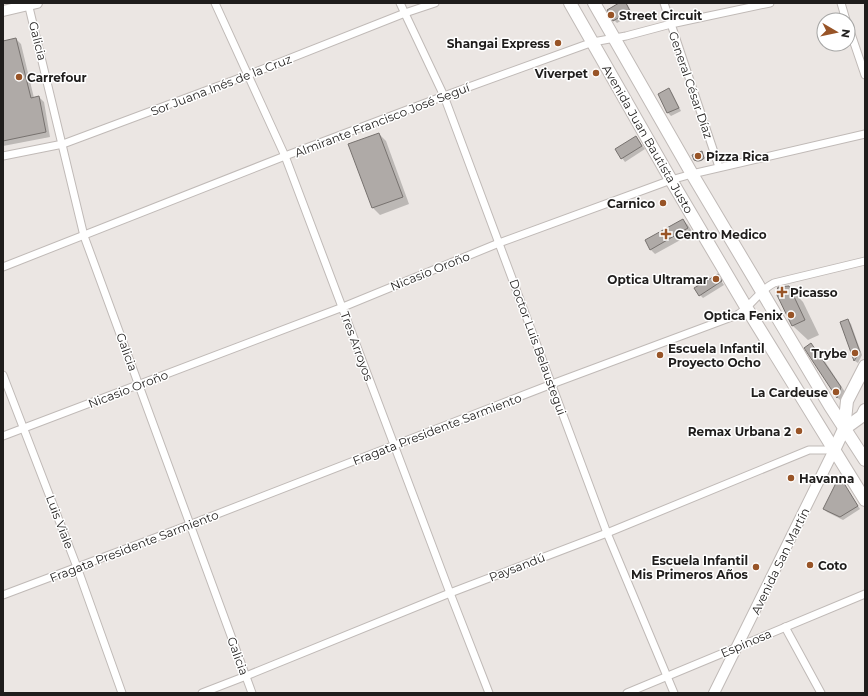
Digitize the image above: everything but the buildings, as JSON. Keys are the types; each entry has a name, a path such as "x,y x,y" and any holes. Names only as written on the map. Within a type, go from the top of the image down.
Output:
{"main road":[{"name":"Avenida Juan Bautista Justo","path":"570,3 746,308 865,500"},
{"name":"Avenida Juan Bautista Justo","path":"594,3 692,174 844,429 865,460"},
{"path":"3,11 31,4"},
{"name":"Avenida San Martín","path":"714,693 844,429 847,401 865,366"},
{"name":"Avenida San Martín","path":"844,429 862,416 865,410"}],"street":[{"name":"Tres Arroyos","path":"215,3 285,156 489,693"},
{"name":"Doctor Luis Belaustegui","path":"400,3 444,96 607,533 674,693"},
{"name":"Sor Juana Inés de la Cruz","path":"3,156 63,144 248,75 405,13 435,3"},
{"name":"General César Díaz","path":"664,3 719,167"},
{"name":"Almirante Francisco José Seguí","path":"3,267 285,156 593,42 770,3"},
{"name":"Galicia","path":"31,4 84,236 252,693"},
{"path":"856,48 865,75"},
{"name":"Nicasio Oroño","path":"3,436 343,307 500,243 671,180 719,167 865,134"},
{"name":"Fragata Presidente Sarmiento","path":"3,596 552,384 736,315 746,308 762,290 774,283 865,261"},
{"name":"Luis Viale","path":"3,375 77,567 122,693"},
{"name":"Paysandú","path":"202,693 450,593 607,533 809,450 834,450"},
{"name":"Espinosa","path":"626,693 865,594"},
{"path":"784,627 821,693"}],"place":[{"name":"Street Circuit","path":"611,15"},
{"name":"Shangai Express","path":"558,43"},
{"name":"Viverpet","path":"596,73"},
{"name":"Carrefour","path":"19,77"},
{"name":"Pizza Rica","path":"698,156"},
{"name":"Carnico","path":"663,203"},
{"name":"Centro Medico","path":"666,234"},
{"name":"Optica Ultramar","path":"716,279"},
{"name":"Picasso","path":"782,292"},
{"name":"Optica Fenix","path":"791,315"},
{"name":"Trybe","path":"855,353"},
{"name":"Escuela Infantil Proyecto Ocho","path":"660,355"},
{"name":"La Cardeuse","path":"836,392"},
{"name":"Remax Urbana 2","path":"799,431"},
{"name":"Havanna","path":"791,478"},
{"name":"Coto","path":"810,565"},
{"name":"Escuela Infantil Mis Primeros Años","path":"756,567"}]}
